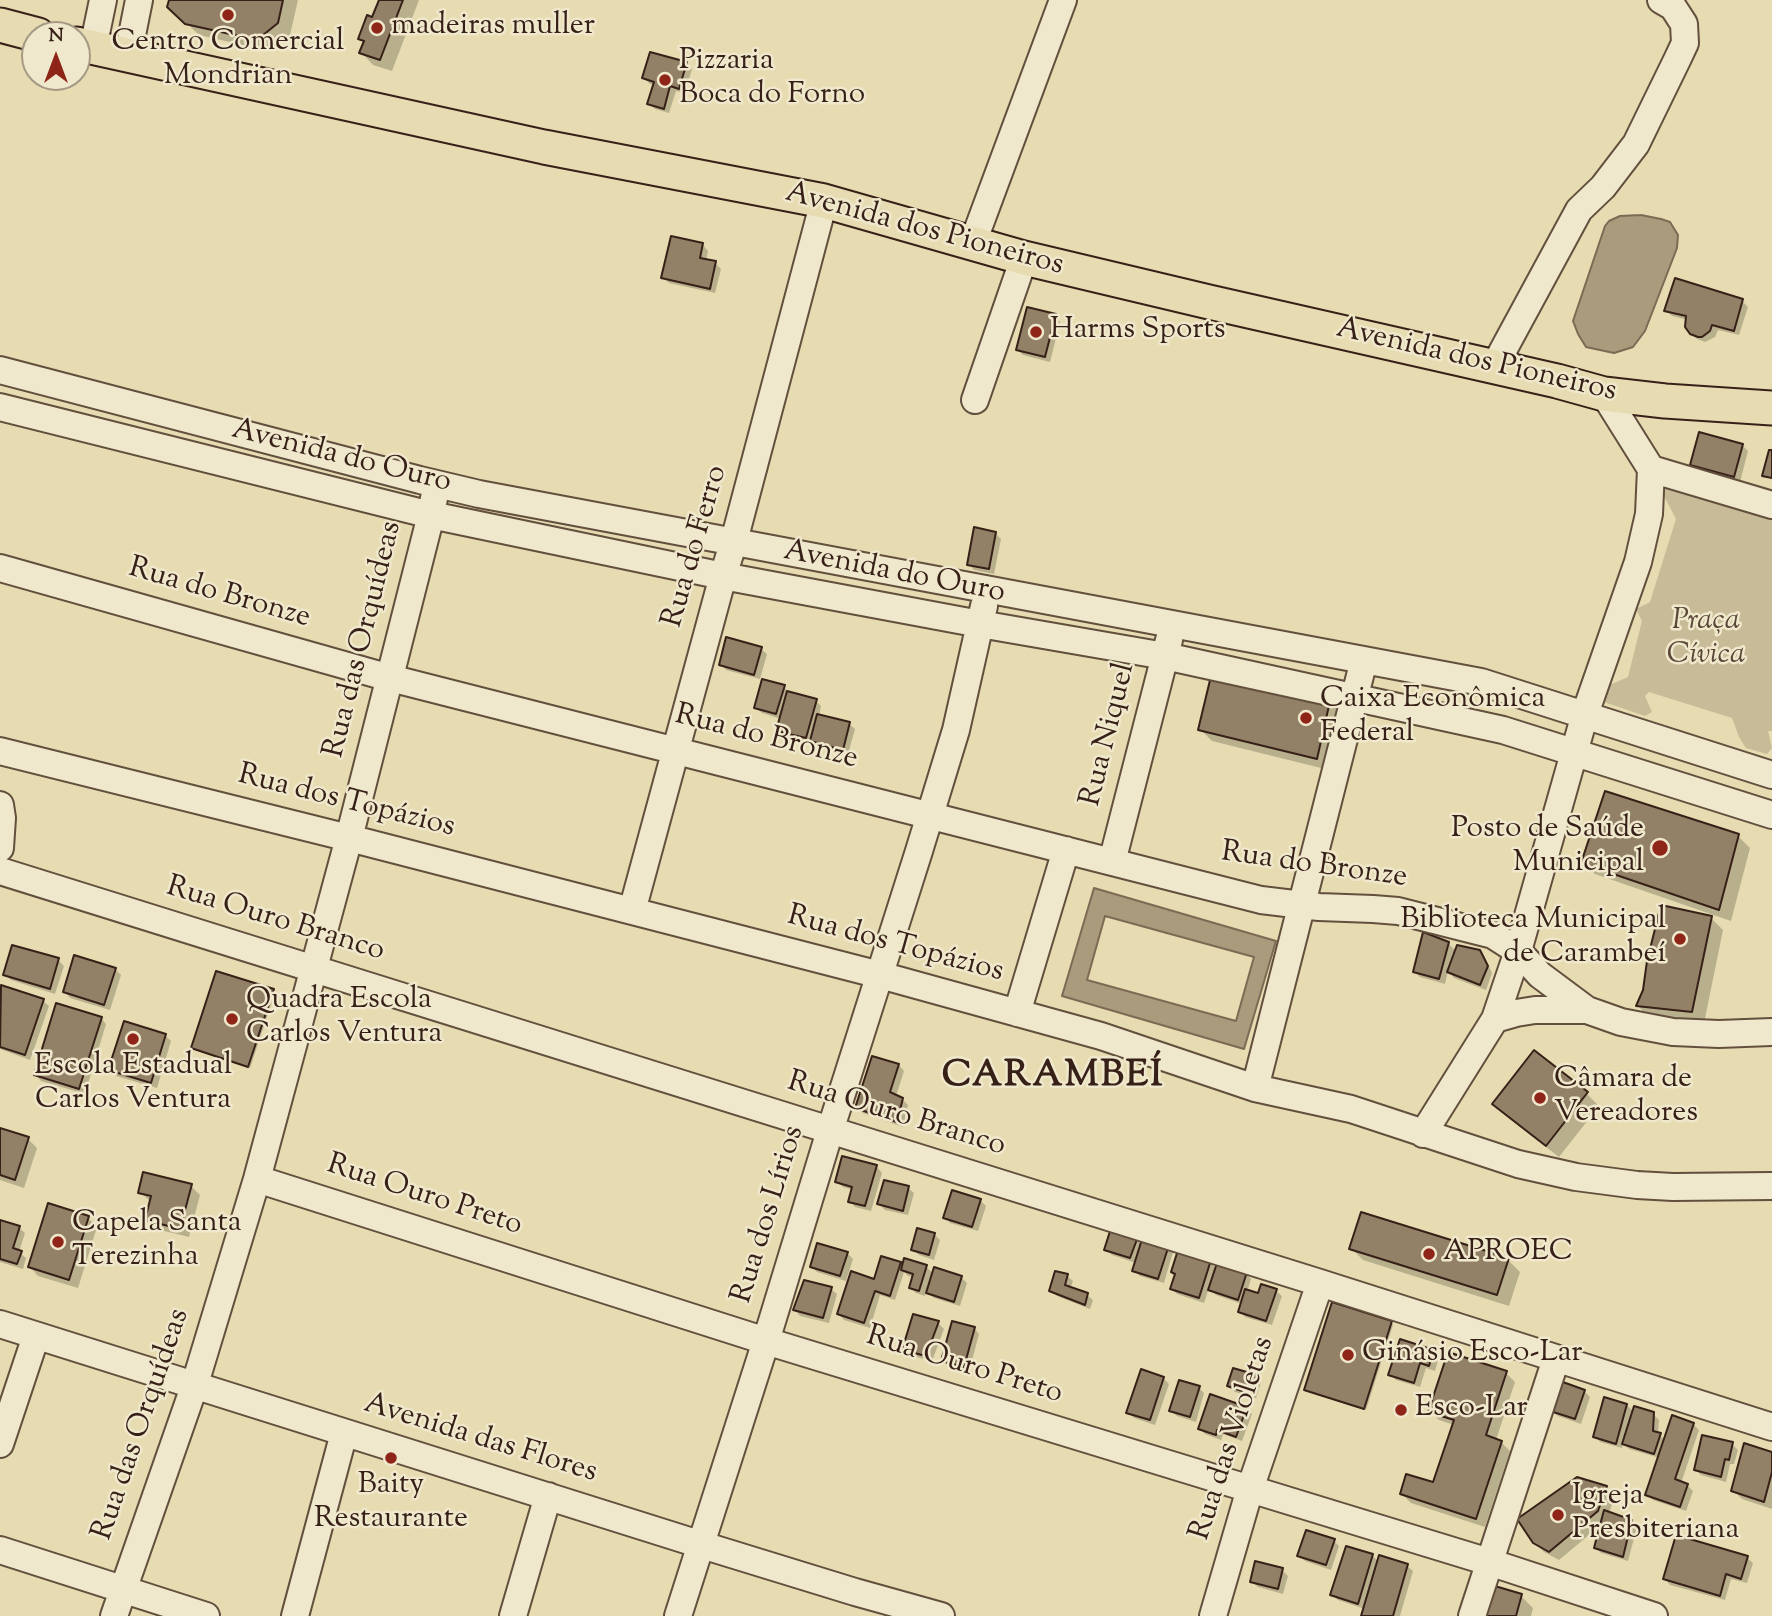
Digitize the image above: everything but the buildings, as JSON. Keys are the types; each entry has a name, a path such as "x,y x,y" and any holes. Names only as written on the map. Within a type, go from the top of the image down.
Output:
{"main road":[{"path":"0,25 21,31"},
{"name":"Avenida dos Pioneiros","path":"91,47 544,147 824,201 1024,258 1604,394 1772,408"}],"street":[{"path":"91,31 103,0"},
{"path":"128,55 139,0"},
{"path":"972,245 1063,0"},
{"path":"1494,367 1579,210 1603,187 1636,144 1685,43 1684,24 1673,7 1661,0"},
{"name":"Rua do Ferro","path":"632,911 824,201"},
{"path":"975,400 1024,258"},
{"name":"Avenida do Ouro","path":"0,370 479,494 1481,682 1772,775"},
{"path":"1423,1134 1495,1019 1518,951 1585,714 1638,562 1649,514 1651,469 1604,394"},
{"name":"Avenida do Ouro","path":"0,407 431,515 723,576 1165,656 1503,730 1770,808"},
{"path":"1651,469 1772,505"},
{"name":"Rua das Orquídeas","path":"114,1616 194,1387 257,1179 349,838 431,515 436,484"},
{"name":"Rua do Bronze","path":"0,568 390,678 1261,900 1398,911 1493,935 1518,951 1540,975 1587,1010"},
{"name":"Rua dos Lírios","path":"678,1616 956,730 988,590"},
{"name":"Rua Niquel","path":"1112,862 1173,624"},
{"path":"1255,1088 1364,660"},
{"name":"Rua dos Topázios","path":"0,751 880,975 1101,1036 1255,1088 1351,1109 1518,1164 1576,1177 1637,1185 1772,1186"},
{"path":"0,805 0,848"},
{"path":"1017,1013 1066,850"},
{"name":"Rua Ouro Branco","path":"0,871 1772,1427"},
{"path":"1495,1019 1535,1010 1587,1010 1621,1022 1673,1032 1772,1032"},
{"name":"Rua Ouro Preto","path":"257,1179 766,1341 1489,1562 1654,1616"},
{"name":"Rua das Violetas","path":"1213,1616 1251,1489 1320,1283"},
{"name":"Avenida das Flores","path":"0,1324 702,1545 851,1604 942,1616"},
{"path":"0,1444 36,1336"},
{"path":"1472,1616 1556,1359"},
{"path":"295,1616 344,1433"},
{"path":"513,1616 548,1496"},
{"path":"0,1550 206,1616"}],"green space":[{"name":"Praça Cívica","path":"1668,485 1772,513 1772,731 1768,731 1772,748 1767,754 1746,748 1732,718 1649,692 1645,696 1652,712 1645,716 1604,702 1598,690 1628,677 1642,621 1636,609 1650,602 1676,519 1662,492"}],"shaded area":[{"path":"1641,215 1670,222 1678,235 1677,248 1645,331 1633,347 1614,353 1586,347 1573,321 1605,226 1620,216"},
{"path":"1094,888 1276,941 1244,1049 1062,996","holes":["1105,916 1254,957 1236,1021 1087,980"]}],"place":[{"name":"Centro Comercial Mondrian","path":"228,15"},
{"name":"madeiras muller","path":"377,28"},
{"name":"Pizzaria Boca do Forno","path":"665,80"},
{"name":"Harms Sports","path":"1036,332"},
{"name":"Caixa Econômica Federal","path":"1306,718"},
{"name":"Posto de Saúde Municipal","path":"1660,848"},
{"name":"Biblioteca Municipal de Carambeí","path":"1680,939"},
{"name":"Quadra Escola Carlos Ventura","path":"232,1019"},
{"name":"Escola Estadual Carlos Ventura","path":"133,1039"},
{"name":"Câmara de Vereadores","path":"1540,1098"},
{"name":"Capela Santa Terezinha","path":"58,1242"},
{"name":"APROEC","path":"1429,1254"},
{"name":"Ginásio Esco-Lar","path":"1348,1355"},
{"name":"Esco-Lar","path":"1401,1410"},
{"name":"Baity Restaurante","path":"391,1458"},
{"name":"Igreja Presbiteriana","path":"1558,1515"}],"district":[{"name":"CARAMBEÍ","path":"1053,1079"}]}
